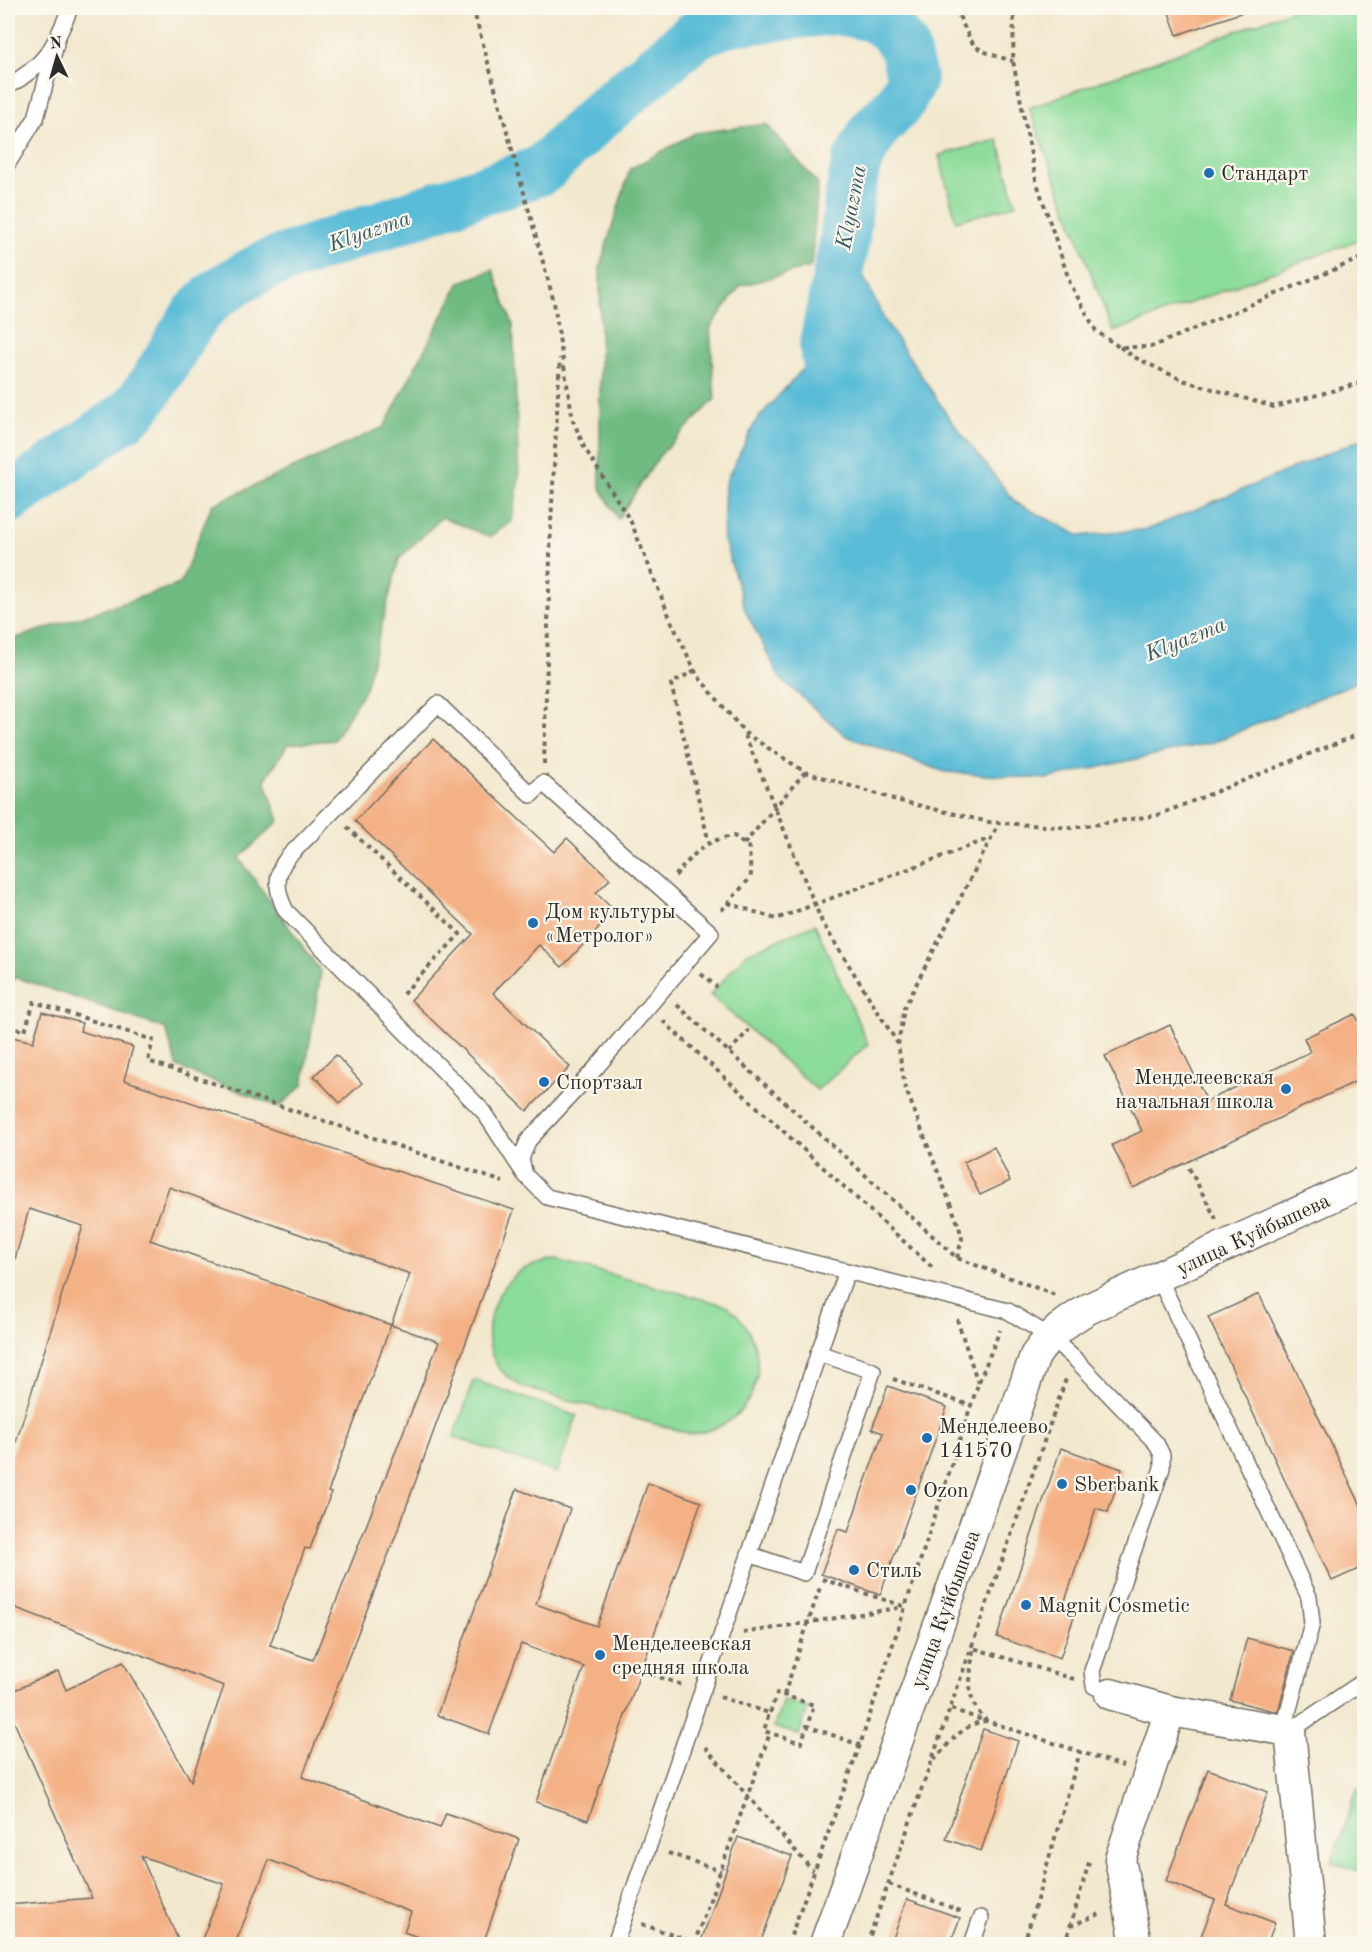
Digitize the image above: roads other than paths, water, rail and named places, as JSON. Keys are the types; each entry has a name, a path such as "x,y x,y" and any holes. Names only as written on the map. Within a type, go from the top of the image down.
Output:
{"street":[{"name":"улица Куйбышева","path":"825,1944 1035,1356 1049,1336 1077,1303 1159,1278 1365,1182"},
{"path":"1102,1690 1170,1711 1290,1731 1311,1944"},
{"path":"1136,1944 1120,1859 1170,1711"}],"lane":[{"path":"8,163 36,118 56,44 70,8"},
{"path":"8,86 29,73 56,44"},
{"path":"525,1175 521,1159 528,1141 596,1069 711,933 543,783 531,795 438,704 279,868 279,898 286,911 484,1112 525,1175 547,1197 1008,1311 1049,1336 1076,1360 1156,1443 1162,1455 1162,1468 1092,1671 1102,1690"},
{"path":"615,1944 704,1692 721,1636 847,1271"},
{"path":"1159,1278 1309,1597 1312,1623 1287,1716 1290,1731 1365,1681"},
{"path":"749,1554 804,1573 873,1371 818,1353"},
{"path":"972,1944 981,1918"}],"water":[{"path":"845,238 885,321 950,419 1015,502 1080,536 1149,529 1364,438 1364,679 1214,742 1046,779 945,772 846,736 780,678 746,612 723,537 725,483 756,421 824,345"}],"waterway":[{"name":"Klyazma","path":"8,499 129,414 157,377 197,313 212,298 239,280 266,265 542,170 600,115 698,33 731,21 837,10 873,17 891,29 904,47 912,79 900,103 874,130 857,161 824,345 837,409"}],"place":[{"name":"Стандарт","path":"1209,173"},
{"name":"Дом культуры «Метролог»","path":"533,923"},
{"name":"Спортзал","path":"544,1082"},
{"name":"Менделеевская начальная школа","path":"1286,1089"},
{"name":"Менделеево 141570","path":"927,1438"},
{"name":"Sberbank","path":"1062,1484"},
{"name":"Ozon","path":"911,1490"},
{"name":"Стиль","path":"854,1570"},
{"name":"Magnit Cosmetic","path":"1026,1605"},
{"name":"Менделеевская средняя школа","path":"600,1655"}]}
